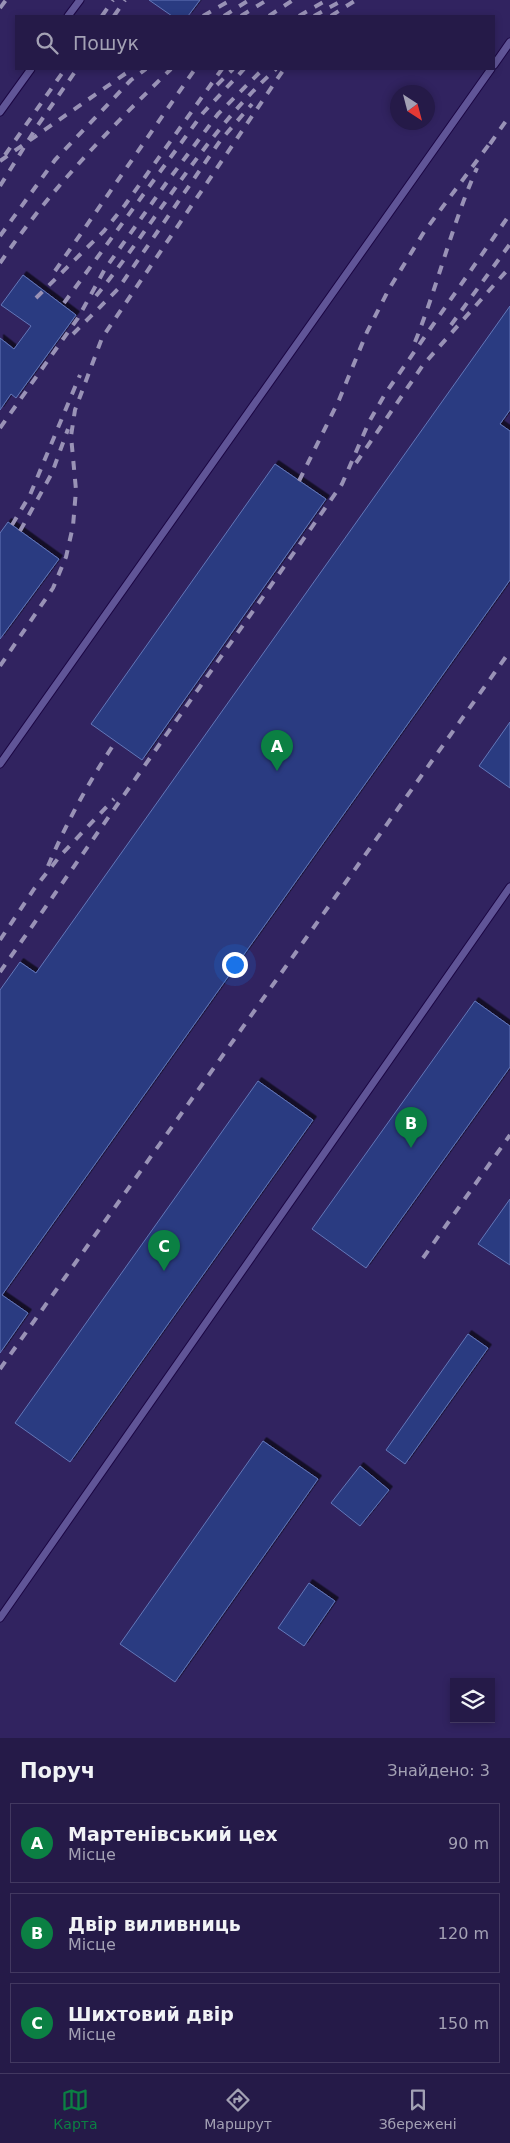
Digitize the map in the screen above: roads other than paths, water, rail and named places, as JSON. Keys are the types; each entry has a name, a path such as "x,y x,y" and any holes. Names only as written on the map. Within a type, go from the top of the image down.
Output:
{"lane":[{"path":"69,15 76,1"},
{"path":"495,64 510,42"},
{"path":"0,112 30,70"},
{"path":"0,764 490,70"},
{"path":"0,1618 510,887"}],"railway":[{"path":"0,8 6,0"},
{"path":"103,15 113,0"},
{"path":"115,15 125,0"},
{"path":"205,15 231,0"},
{"path":"226,15 249,0"},
{"path":"243,15 267,0"},
{"path":"270,15 293,0"},
{"path":"301,15 327,0"},
{"path":"316,15 343,0"},
{"path":"333,15 356,0"},
{"path":"5,155 64,70"},
{"path":"0,186 38,125 76,70"},
{"path":"0,161 131,70"},
{"path":"0,236 55,160 131,80 145,70"},
{"path":"0,263 59,186 125,114 170,70"},
{"path":"55,271 194,70"},
{"path":"36,298 104,231 125,205 221,70"},
{"path":"217,85 232,70"},
{"path":"64,303 203,113 243,70"},
{"path":"0,428 78,318 105,269 167,182 218,114 262,70"},
{"path":"96,296 203,150 250,94 275,70"},
{"path":"0,666 53,588 66,557 73,526 76,490 71,436 75,410 102,338 283,70"},
{"path":"73,334 118,289 220,141 252,104"},
{"path":"490,144 510,115"},
{"path":"299,481 339,400 367,332 389,289 424,232 493,139"},
{"path":"415,342 460,211 477,168"},
{"path":"0,972 342,484 369,422 385,394 510,214"},
{"path":"451,325 510,244"},
{"path":"356,463 423,365 510,267"},
{"path":"12,525 30,495 80,375"},
{"path":"20,531 52,473 68,429"},
{"path":"0,1369 510,651"},
{"path":"48,866 77,805 112,747"},
{"path":"0,940 34,889 60,856 114,799"},
{"path":"423,1258 510,1135"}],"place":[{"name":"Мартенівський цех","path":"277,771"},
{"name":"Двір виливниць","path":"411,1148"},
{"name":"Шихтовий двір","path":"164,1271"}]}
